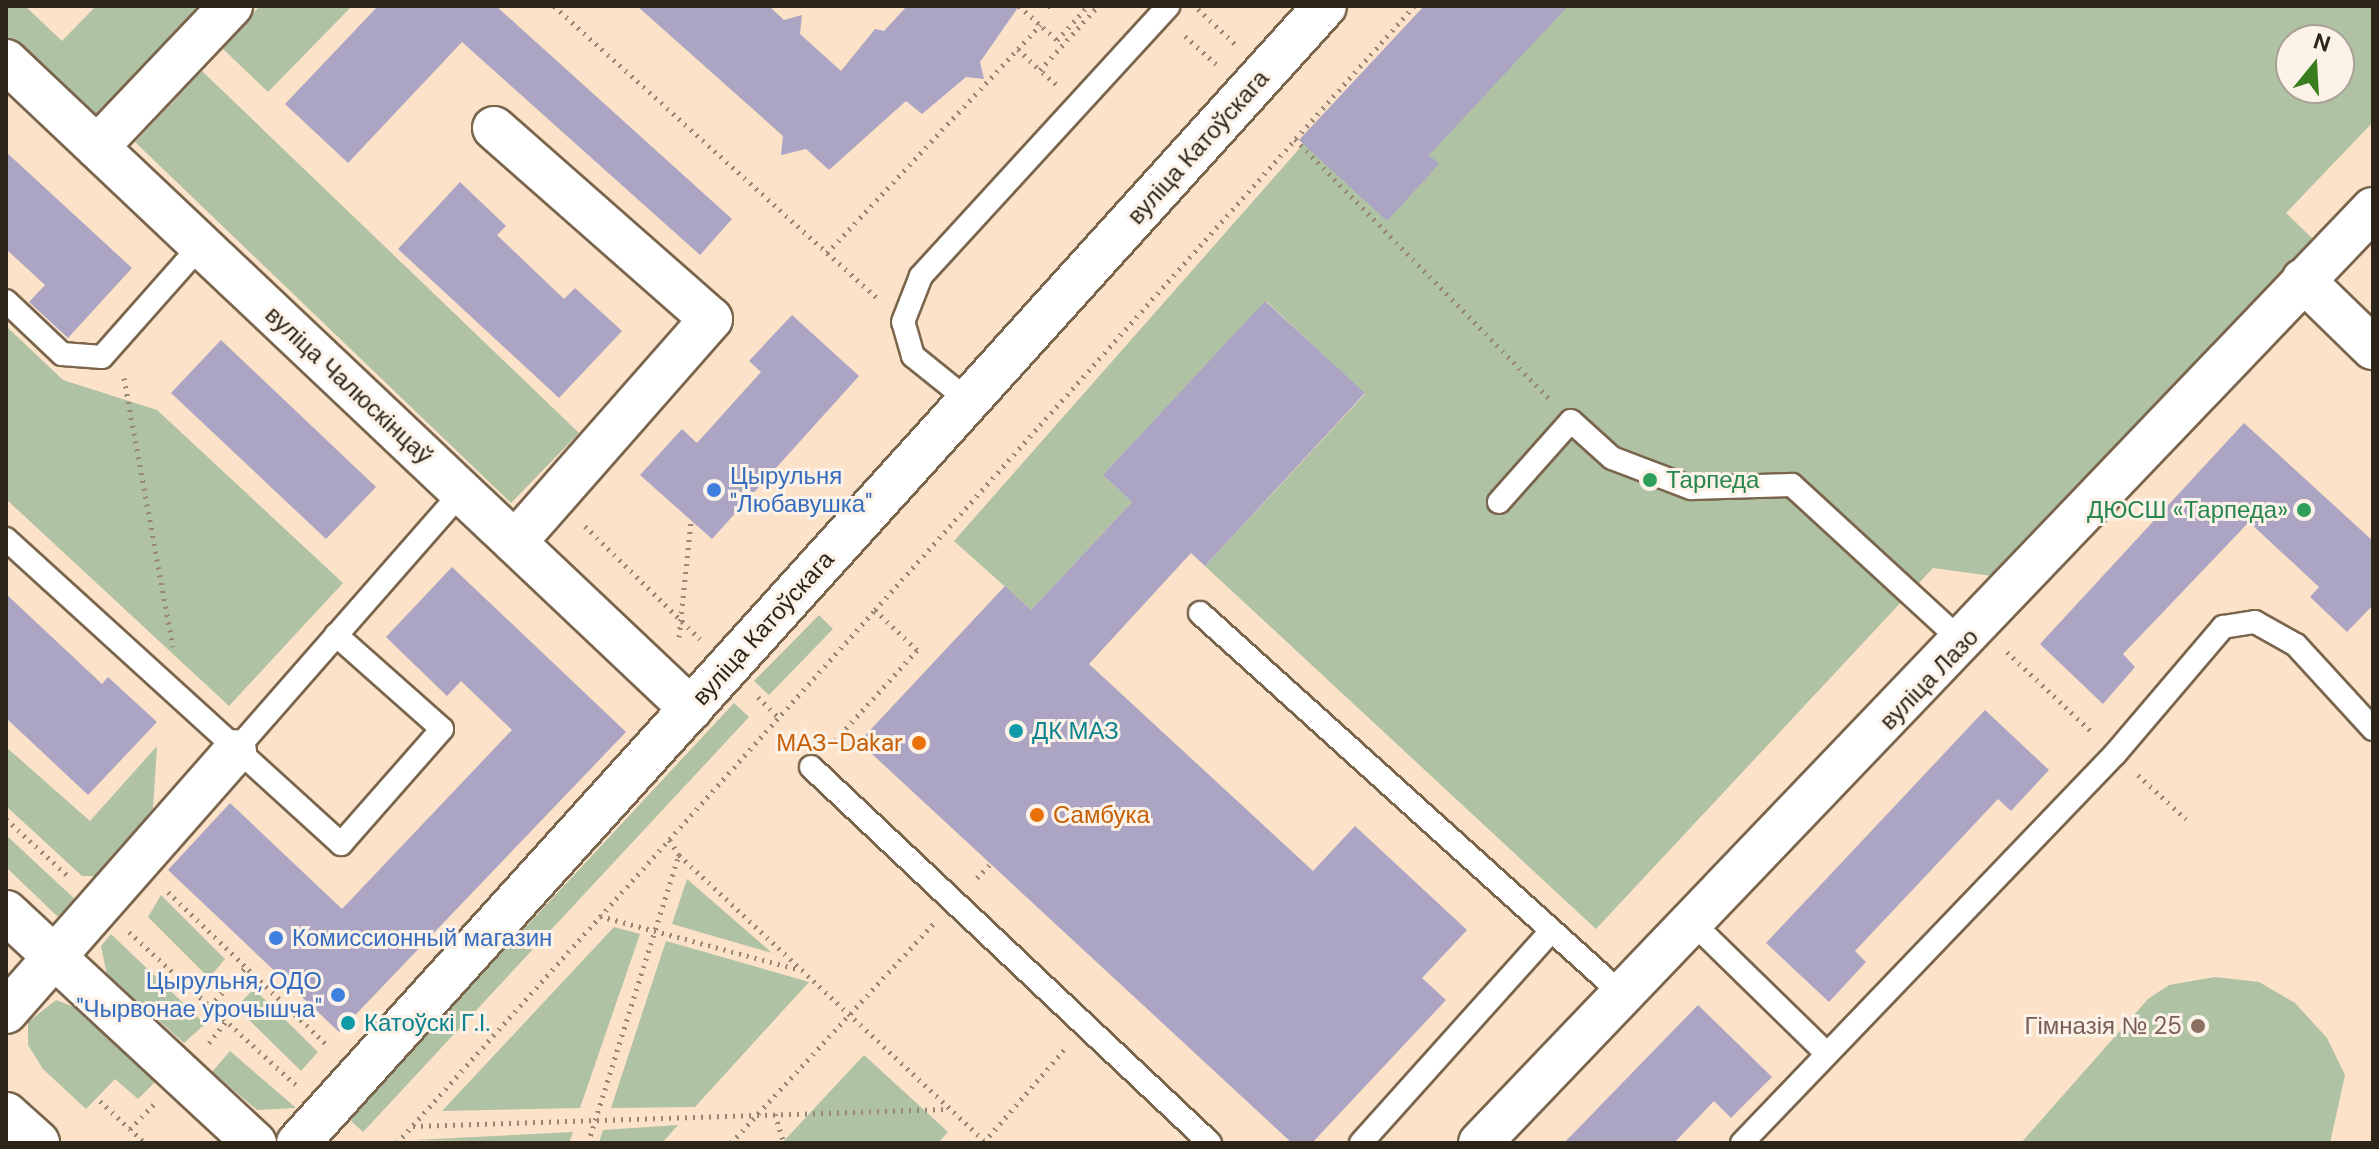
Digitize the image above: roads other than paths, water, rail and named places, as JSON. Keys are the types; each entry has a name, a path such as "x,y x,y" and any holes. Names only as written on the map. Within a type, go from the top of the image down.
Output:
{"main road":[{"path":"6,1115 37,1143"}],"street":[{"path":"97,147 231,6"},
{"name":"вуліца Катоўскага","path":"298,1143 683,702 728,667 1325,6"},
{"name":"вуліца Чалюскінцаў","path":"6,61 683,702"},
{"path":"494,128 711,319 515,542"},
{"name":"вуліца Лазо","path":"1480,1143 1972,635 2373,209"},
{"path":"2303,280 2373,348"},
{"path":"6,1012 55,957 116,910 235,751"},
{"path":"6,912 255,1143"}],"lane":[{"path":"969,401 913,356 903,322 921,276 1164,10"},
{"path":"6,301 62,354 102,357 119,345 201,245"},
{"path":"1499,502 1571,421 1612,458 1691,488 1792,485 1972,635"},
{"path":"235,751 457,497"},
{"path":"6,539 235,751 341,844 442,729 336,635"},
{"path":"1200,613 1623,995"},
{"path":"1742,1143 1824,1051 2115,754 2223,627 2255,622 2296,645 2373,729"},
{"path":"811,767 1210,1143"},
{"path":"1693,923 1824,1051"},
{"path":"1361,1143 1551,931"}],"place":[{"name":"Тарпеда","path":"1650,480"},
{"name":"Цырульня \"Любавушка\"","path":"714,490"},
{"name":"ДЮСШ «Тарпеда»","path":"2304,510"},
{"name":"ДК МАЗ","path":"1016,731"},
{"name":"МАЗ-Dakar","path":"919,743"},
{"name":"Самбука","path":"1037,815"},
{"name":"Комиссионный магазин","path":"276,938"},
{"name":"Цырульня, ОДО \"Чырвонае урочышча\"","path":"338,995"},
{"name":"Катоўскі Г.І.","path":"348,1023"},
{"name":"Гімназія № 25","path":"2198,1026"}]}
